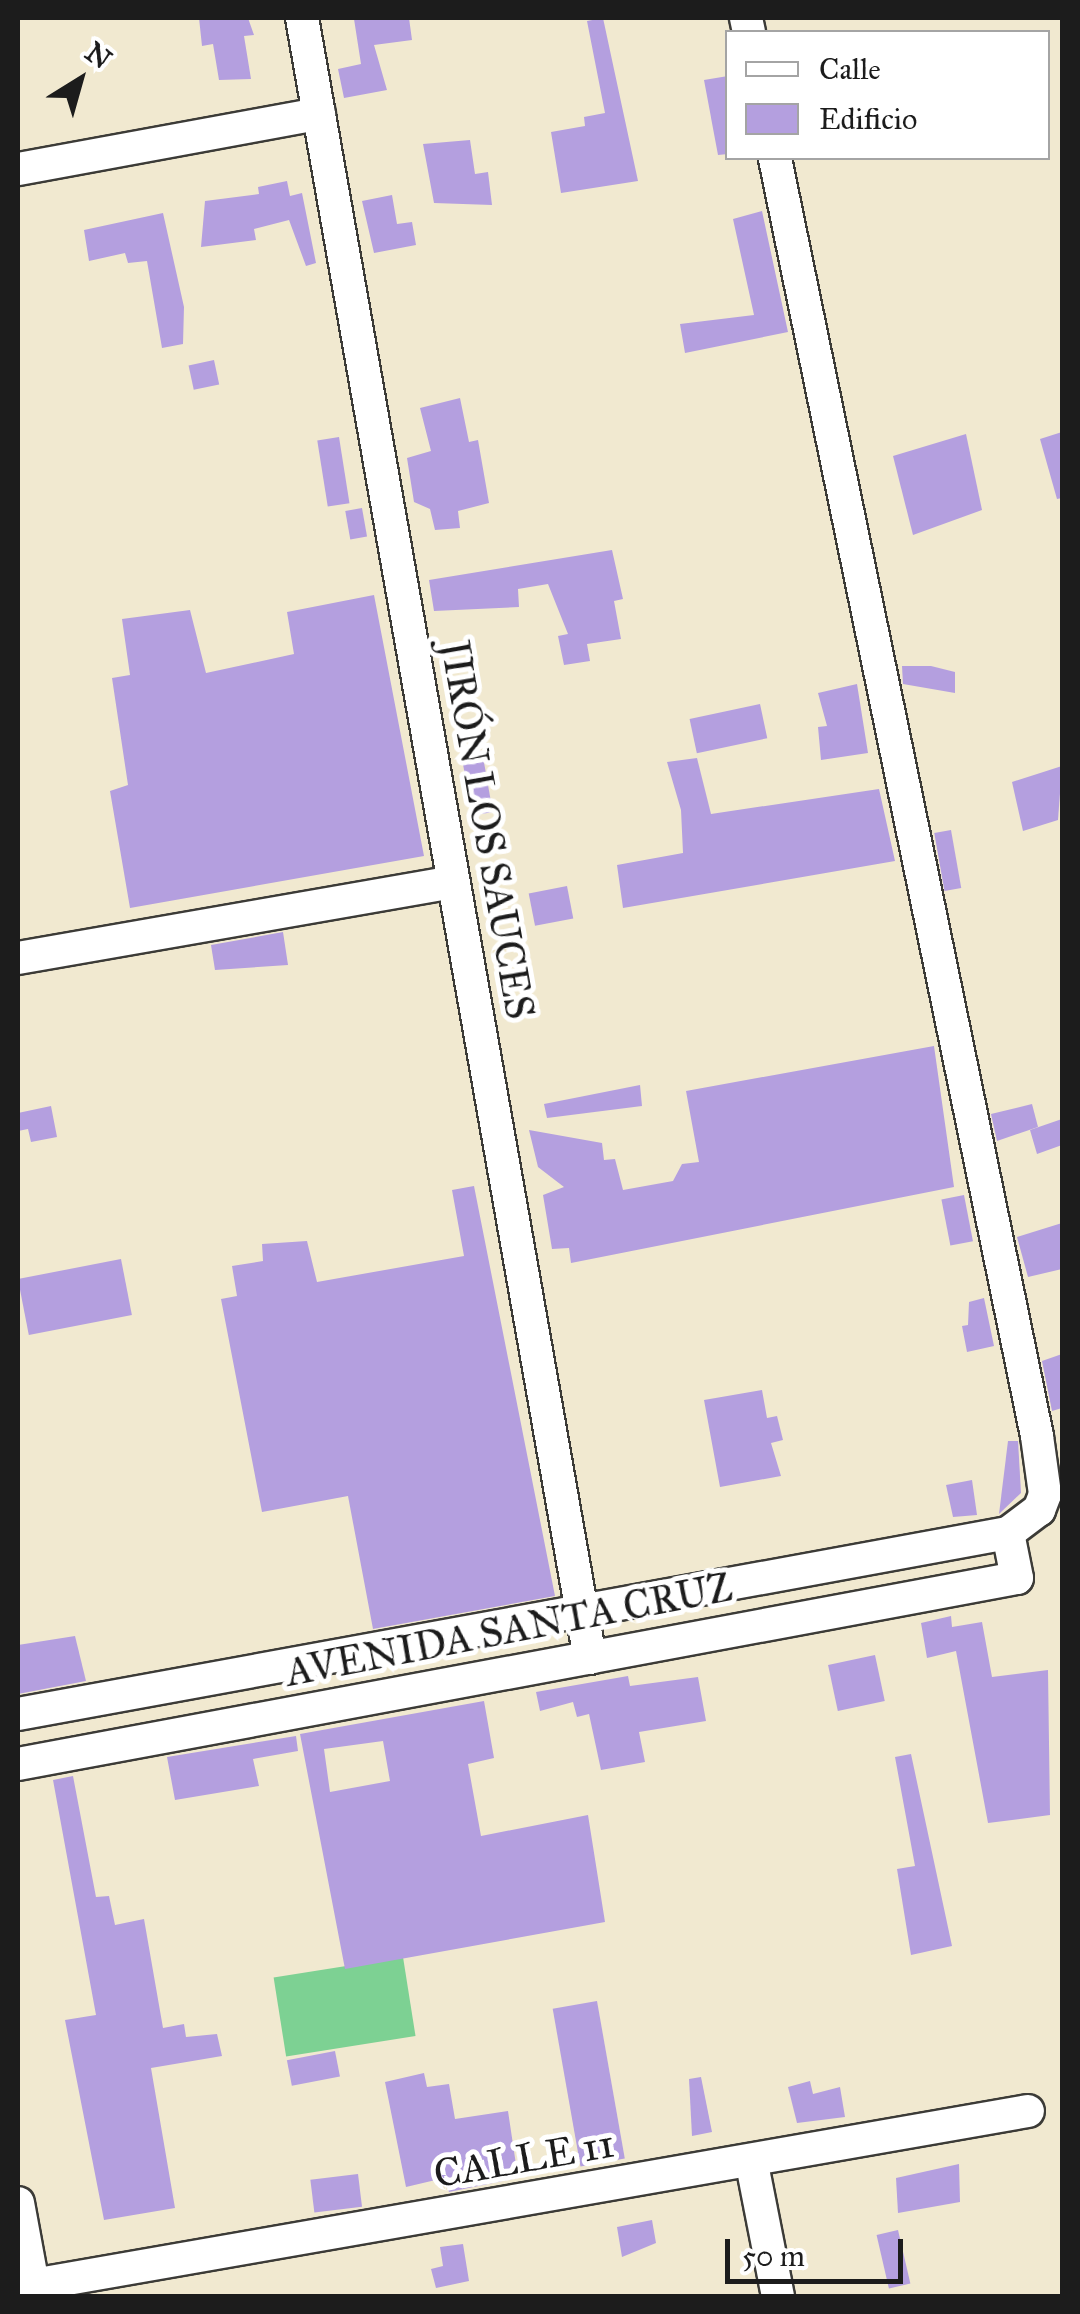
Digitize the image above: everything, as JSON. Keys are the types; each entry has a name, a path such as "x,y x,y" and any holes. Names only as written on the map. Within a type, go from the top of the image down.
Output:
{"street":[{"name":"JIRÓN LOS SAUCES","path":"302,18 590,1658"},
{"path":"18,169 318,114"},
{"path":"775,160 1037,1436 1045,1494 1039,1510 1008,1533"},
{"path":"18,958 454,882"},
{"name":"AVENIDA SANTA CRUZ","path":"18,1714 1008,1533 1016,1578 18,1764"},
{"name":"CALLE 11","path":"34,2291 1028,2111"},
{"path":"752,2164 778,2296"},
{"path":"18,2202 34,2291"}],"green space":[{"path":"403,1957 416,2036 286,2057 274,1977"}],"building":[{"path":"199,18 248,18 254,35 244,36 251,79 219,80 213,44 202,46"},
{"path":"409,18 412,40 374,45 387,90 344,98 338,69 361,64 354,19"},
{"path":"603,18 638,181 561,193 551,132 585,126 584,117 605,113 587,21"},
{"path":"725,76 725,154 718,155 704,80"},
{"path":"470,140 475,174 488,172 492,205 434,203 423,144"},
{"path":"287,181 290,196 302,193 316,263 306,266 289,220 254,229 256,240 201,247 205,201 259,194 258,187"},
{"path":"392,195 397,224 412,222 416,245 374,253 362,201"},
{"path":"762,211 788,332 685,353 680,324 754,315 733,219"},
{"path":"163,213 184,307 183,344 162,348 147,261 128,263 125,253 89,261 84,230"},
{"path":"214,360 219,384 194,390 189,365"},
{"path":"460,398 469,442 478,440 489,503 458,511 460,528 435,530 430,509 414,502 407,458 431,451 420,408"},
{"path":"1062,432 1062,498 1057,499 1040,439"},
{"path":"966,434 982,510 913,535 893,456"},
{"path":"339,437 349,503 328,507 317,440"},
{"path":"362,508 367,537 350,540 345,511"},
{"path":"612,550 623,599 614,601 621,639 587,644 590,661 564,665 558,636 568,634 548,584 518,589 519,607 434,611 429,580"},
{"path":"374,595 424,856 130,908 110,791 128,785 112,678 130,675 122,619 190,610 206,673 294,654 287,612"},
{"path":"902,666 931,666 955,672 955,693 903,684"},
{"path":"857,684 868,753 821,760 818,727 827,726 818,693"},
{"path":"760,704 767,738 697,753 690,719"},
{"path":"482,751 493,812 472,816 461,755"},
{"path":"697,758 711,814 879,789 895,861 623,908 617,865 683,853 681,810 667,762"},
{"path":"1062,766 1058,820 1023,831 1012,782"},
{"path":"951,830 961,888 945,891 934,833"},
{"path":"567,886 573,918 535,926 529,893"},
{"path":"283,932 288,965 215,970 211,945"},
{"path":"934,1046 954,1187 571,1263 569,1248 552,1249 543,1195 564,1187 538,1167 529,1130 602,1143 604,1160 615,1159 623,1190 673,1181 682,1164 699,1162 686,1091"},
{"path":"640,1085 642,1106 547,1118 544,1104"},
{"path":"1032,1104 1038,1127 997,1141 991,1114"},
{"path":"51,1106 57,1137 31,1142 28,1129 18,1131 18,1113"},
{"path":"1062,1119 1062,1145 1037,1154 1030,1130"},
{"path":"474,1186 555,1596 373,1629 348,1496 262,1512 221,1299 237,1296 232,1266 263,1261 262,1244 307,1241 317,1282 464,1256 452,1190"},
{"path":"964,1195 973,1241 950,1246 941,1199"},
{"path":"1062,1223 1062,1269 1028,1277 1017,1237"},
{"path":"121,1259 132,1315 29,1335 18,1279"},
{"path":"984,1298 994,1346 967,1352 962,1326 968,1325 969,1302"},
{"path":"1062,1354 1062,1408 1052,1411 1042,1361"},
{"path":"762,1390 767,1418 777,1416 783,1440 771,1443 781,1476 720,1487 704,1400"},
{"path":"1008,1441 1018,1441 1021,1493 999,1514"},
{"path":"972,1480 977,1515 953,1517 946,1485"},
{"path":"951,1616 952,1627 982,1622 992,1677 1048,1670 1050,1815 988,1823 956,1651 927,1658 921,1623"},
{"path":"75,1636 86,1681 18,1694 18,1645"},
{"path":"875,1655 885,1701 838,1711 828,1665"},
{"path":"628,1676 630,1686 698,1677 706,1721 639,1732 645,1762 601,1770 589,1714 577,1717 573,1702 540,1711 536,1692"},
{"path":"484,1701 494,1758 468,1764 481,1836 588,1815 605,1922 345,1969 300,1734","holes":["383,1741 390,1781 330,1792 324,1749"]},
{"path":"296,1736 298,1751 253,1759 259,1786 175,1800 167,1757"},
{"path":"911,1754 952,1946 911,1955 897,1869 915,1866 895,1757"},
{"path":"73,1776 96,1897 109,1896 115,1925 144,1919 163,2028 184,2024 186,2037 217,2034 222,2056 151,2068 175,2208 104,2220 65,2020 96,2015 53,1780"},
{"path":"597,2001 625,2159 580,2166 553,2009"},
{"path":"335,2051 340,2077 292,2086 287,2060"},
{"path":"424,2073 427,2087 449,2084 455,2119 508,2111 518,2178 449,2192 444,2178 406,2187 385,2082"},
{"path":"701,2077 712,2132 692,2136 689,2079"},
{"path":"810,2081 813,2094 840,2087 845,2117 797,2123 788,2087"},
{"path":"959,2164 960,2202 898,2213 896,2178"},
{"path":"358,2174 362,2207 314,2213 310,2180"},
{"path":"652,2220 656,2243 622,2257 617,2227"},
{"path":"898,2230 910,2284 889,2289 877,2235"},
{"path":"463,2244 469,2281 436,2288 431,2269 443,2266 440,2247"}]}
